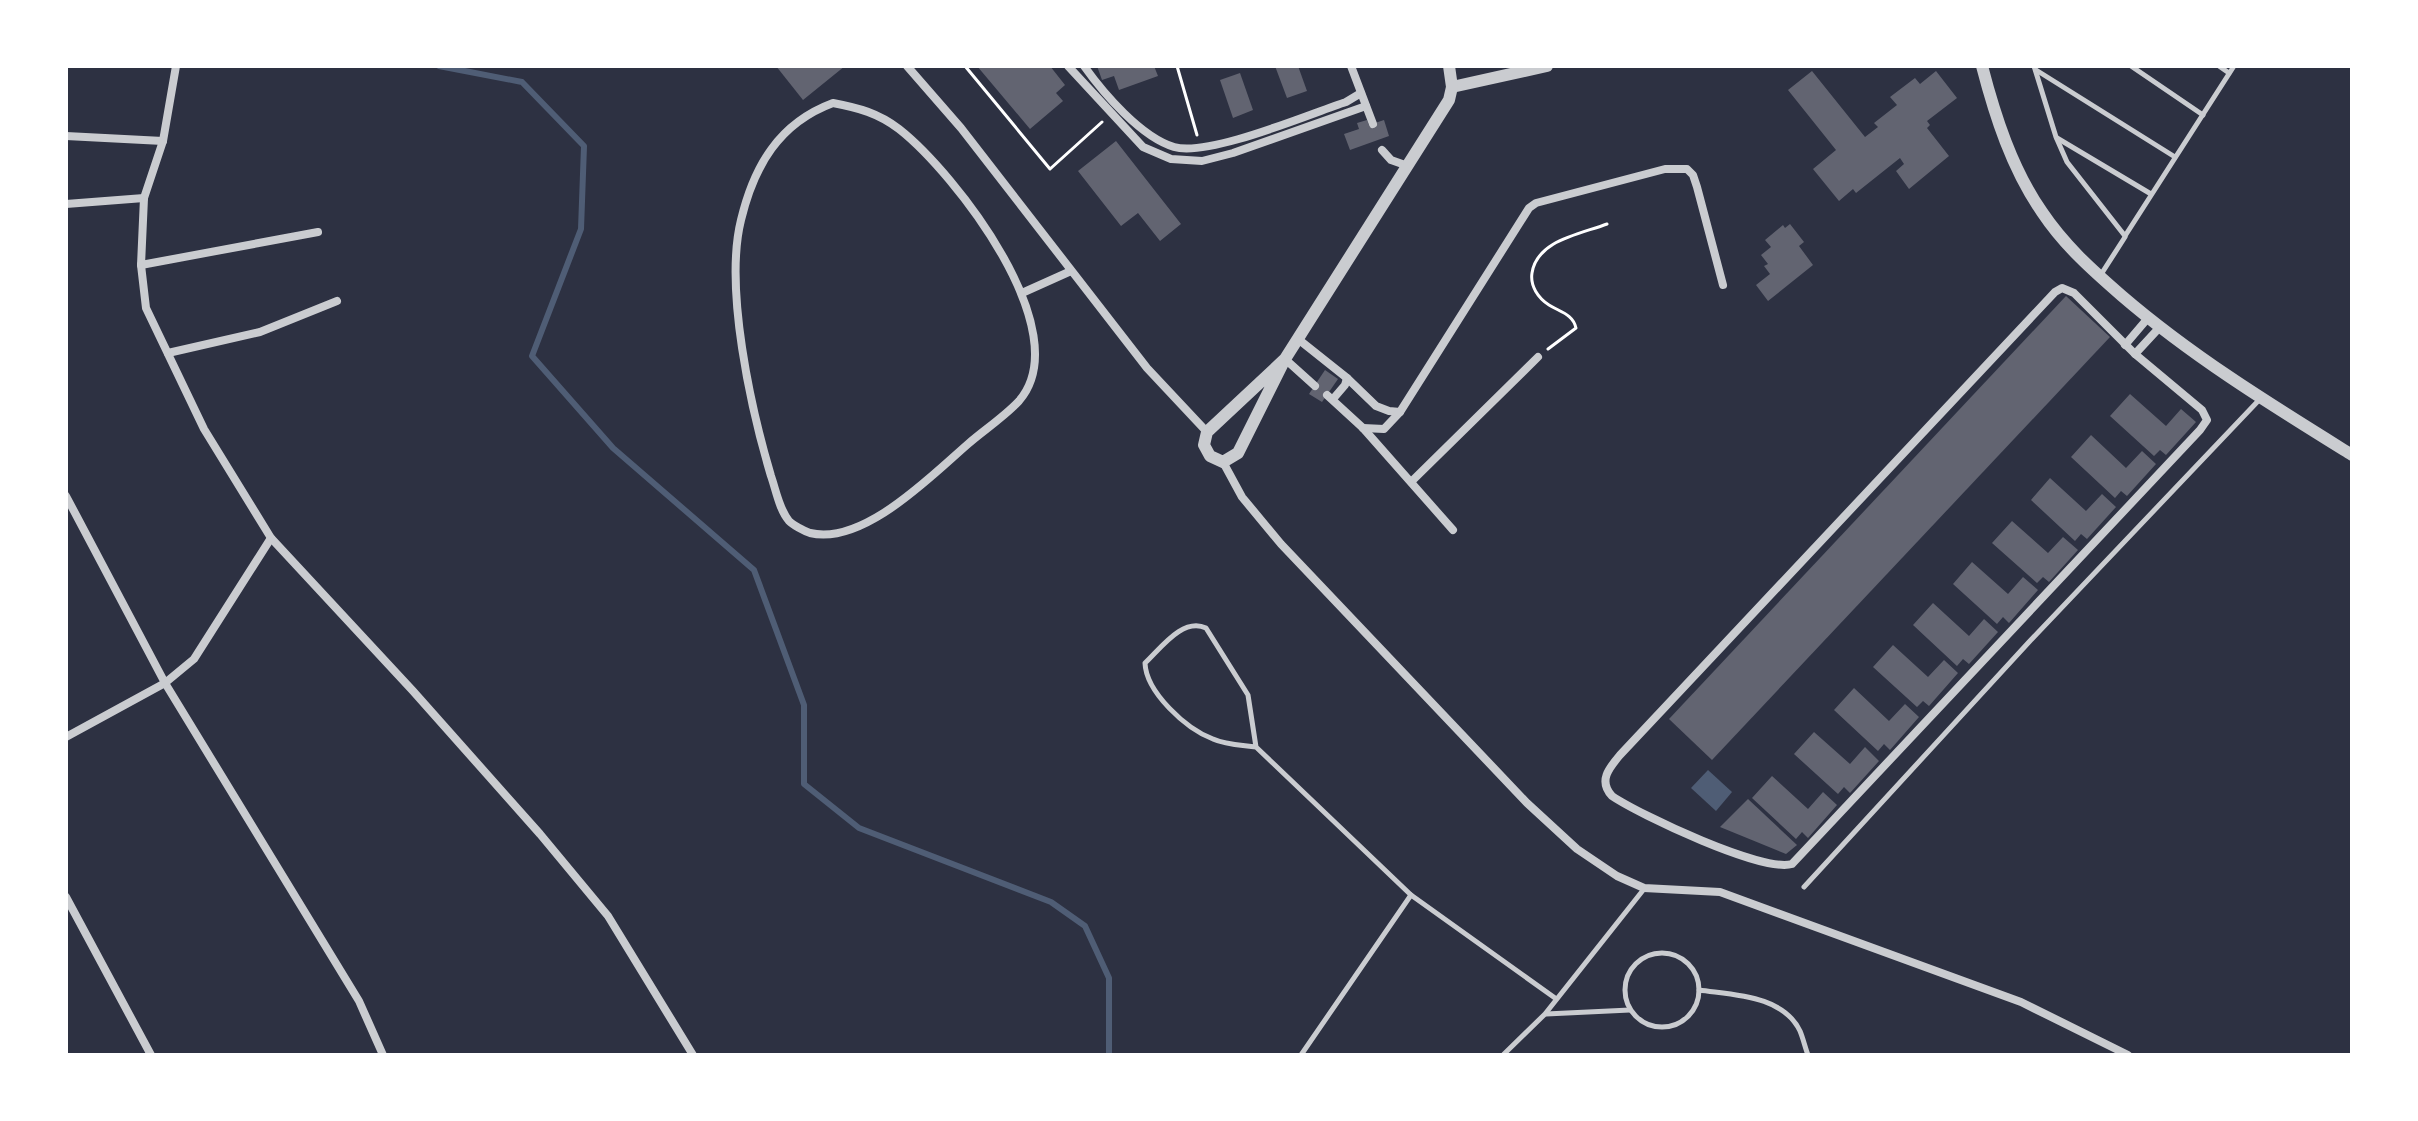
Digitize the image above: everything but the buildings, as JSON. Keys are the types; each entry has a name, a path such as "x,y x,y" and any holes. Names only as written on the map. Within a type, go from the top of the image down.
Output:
{"street":[{"path":"176,66 163,141 144,198 141,265 146,308 204,429 271,538 413,691 608,916 693,1055"},
{"path":"907,66 961,128 1147,368 1207,432"},
{"path":"1068,66 1143,147 1171,159 1202,161 1366,106"},
{"path":"1084,66 1151,137 1177,148 1201,148 1346,102 1361,93"},
{"path":"1351,66 1373,124"},
{"path":"1223,462 1238,453 1285,359 1449,100 1452,87 1449,66"},
{"path":"1452,87 1547,66"},
{"path":"1982,66 2003,134 2020,175 2040,211 2067,246 2159,328 2261,398 2352,455"},
{"path":"833,103 867,109 898,128 930,157 990,233 1022,293 1036,361 1031,383 1018,401 922,484 882,514 853,528 831,534 808,533 790,521 779,502 760,438 740,327 736,271 740,222 754,178 774,144 809,112 833,103"},
{"path":"66,136 163,141"},
{"path":"1382,150 1391,160 1408,166"},
{"path":"1363,428 1384,429 1400,412 1529,208 1536,203 1665,169 1687,169 1693,175 1723,285"},
{"path":"66,204 144,198"},
{"path":"141,265 318,232"},
{"path":"1022,293 1071,271"},
{"path":"2062,288 2074,293 2125,345 2202,410 2207,420 1799,859 1785,867 1777,866 1696,839 1624,804 1607,791 1605,776 1620,755 2055,292 2062,288"},
{"path":"168,353 260,332 337,301"},
{"path":"2125,345 2148,318"},
{"path":"2135,354 2159,328"},
{"path":"1298,339 1376,406 1400,412"},
{"path":"1412,481 1538,357"},
{"path":"1285,359 1207,432 1204,445 1210,456 1223,462 1242,497 1281,544 1527,803 1577,849 1617,876 1644,888 1720,892 2021,1002 2128,1055"},
{"path":"1285,359 1315,386"},
{"path":"1347,378 1345,385 1330,397 1363,428 1453,530"},
{"path":"66,496 165,683 359,1001 383,1055"},
{"path":"66,737 165,683 194,659 271,538"},
{"path":"66,897 151,1055"}],"lane":[{"path":"2131,66 2203,115"},
{"path":"2219,66 2229,73"},
{"path":"2099,276 2234,66"},
{"path":"2034,68 2067,162 2125,236"},
{"path":"2034,68 2175,157"},
{"path":"2056,137 2152,194"},
{"path":"1804,887 2029,642 2261,398"},
{"path":"1256,747 1248,695 1206,628 1197,624 1186,626 1145,663 1145,674 1153,688 1173,712 1209,738 1256,747 1411,895 1555,998"},
{"path":"1503,1055 1545,1014 1644,888"},
{"path":"1301,1055 1411,895"},
{"path":"1662,953 1684,960 1692,968 1699,990 1693,1012 1674,1026 1650,1026 1630,1010 1625,997 1625,984 1629,972 1638,962 1649,955 1662,953"},
{"path":"1699,990 1762,1000 1786,1014 1799,1029 1808,1055"},
{"path":"1545,1014 1630,1010"}],"path":[{"path":"965,66 1050,169 1110,114"},
{"path":"1177,66 1201,148"},
{"path":"1538,357 1576,328 1570,316 1550,306 1534,290 1531,276 1538,256 1561,240 1607,224"}],"water":[{"path":"1708,770 1732,792 1716,811 1691,788"}],"waterway":[{"path":"439,66 522,82 584,146 581,229 532,356 613,448 754,570 804,705 804,784 859,828 1051,902 1085,926 1109,978 1109,1055"}]}
